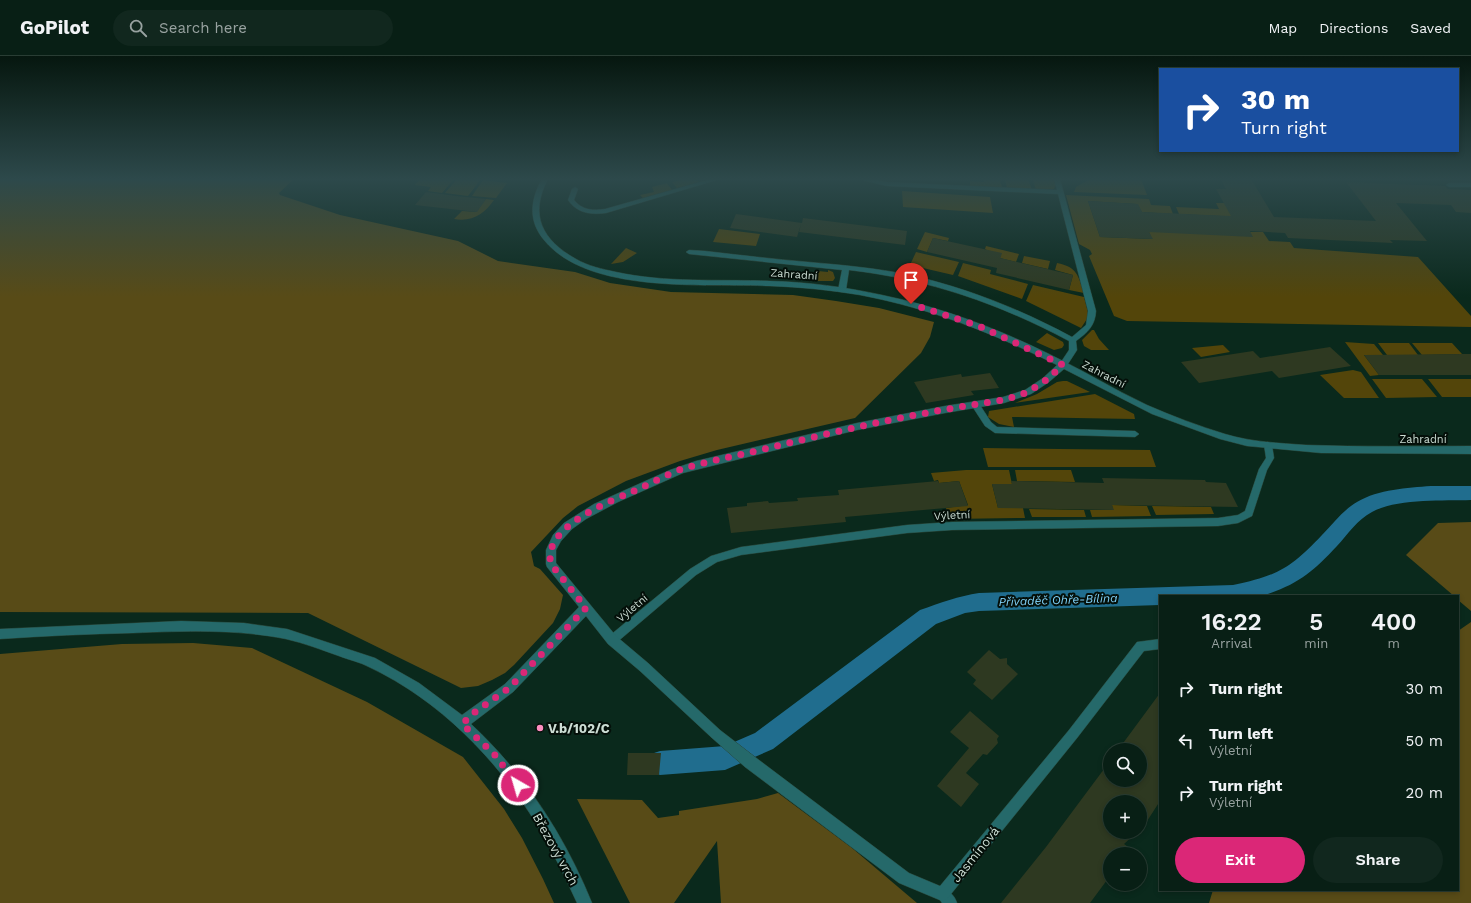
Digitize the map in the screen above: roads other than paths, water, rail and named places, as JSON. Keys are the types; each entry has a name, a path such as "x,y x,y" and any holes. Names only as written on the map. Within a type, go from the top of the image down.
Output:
{"street":[{"name":"Zahradní","path":"536,219 539,231 559,252 573,261 622,276 650,281 684,283 792,284 842,290 900,301 939,312 979,326 1063,365 1154,411 1226,438 1268,445 1373,450 1471,450"},
{"path":"462,724 475,712 509,688 586,608 551,564 549,556 551,547 563,531 576,520 601,506 684,469 833,432 975,404 1004,400 1028,392 1046,380 1063,365"},
{"name":"Jasmínová","path":"586,608 612,640 644,666 716,734 750,762 904,878 947,898 1141,646 1159,644"},
{"name":"Březový vrch","path":"0,634 200,625 255,629 287,634 318,643 372,663 405,681 435,702 462,724 494,754 526,795 553,838 585,903"}],"lane":[{"path":"1068,219 1092,311 1092,321 1088,328 1072,340"},
{"path":"690,252 846,268 911,278 946,286 984,299 1028,317 1072,340 1075,345 1074,350 1063,365"},
{"path":"842,290 846,268"},
{"path":"975,404 988,424 995,430 1134,434"},
{"name":"Výletní","path":"612,640 693,572 714,559 741,551 907,529 952,526 1218,522 1245,517 1249,513 1263,469 1270,458 1268,445"}],"waterway":[{"name":"Přivaděč Ohře-Bílina","path":"1201,595 1233,594 1268,585 1294,574 1315,556 1351,517 1366,506 1378,501 1404,496 1471,493"},
{"name":"Přivaděč Ohře-Bílina","path":"660,763 725,758 764,741 928,617 965,604 979,602 1159,596"}],"place":[{"name":"V.b/102/C","path":"540,728"}]}
